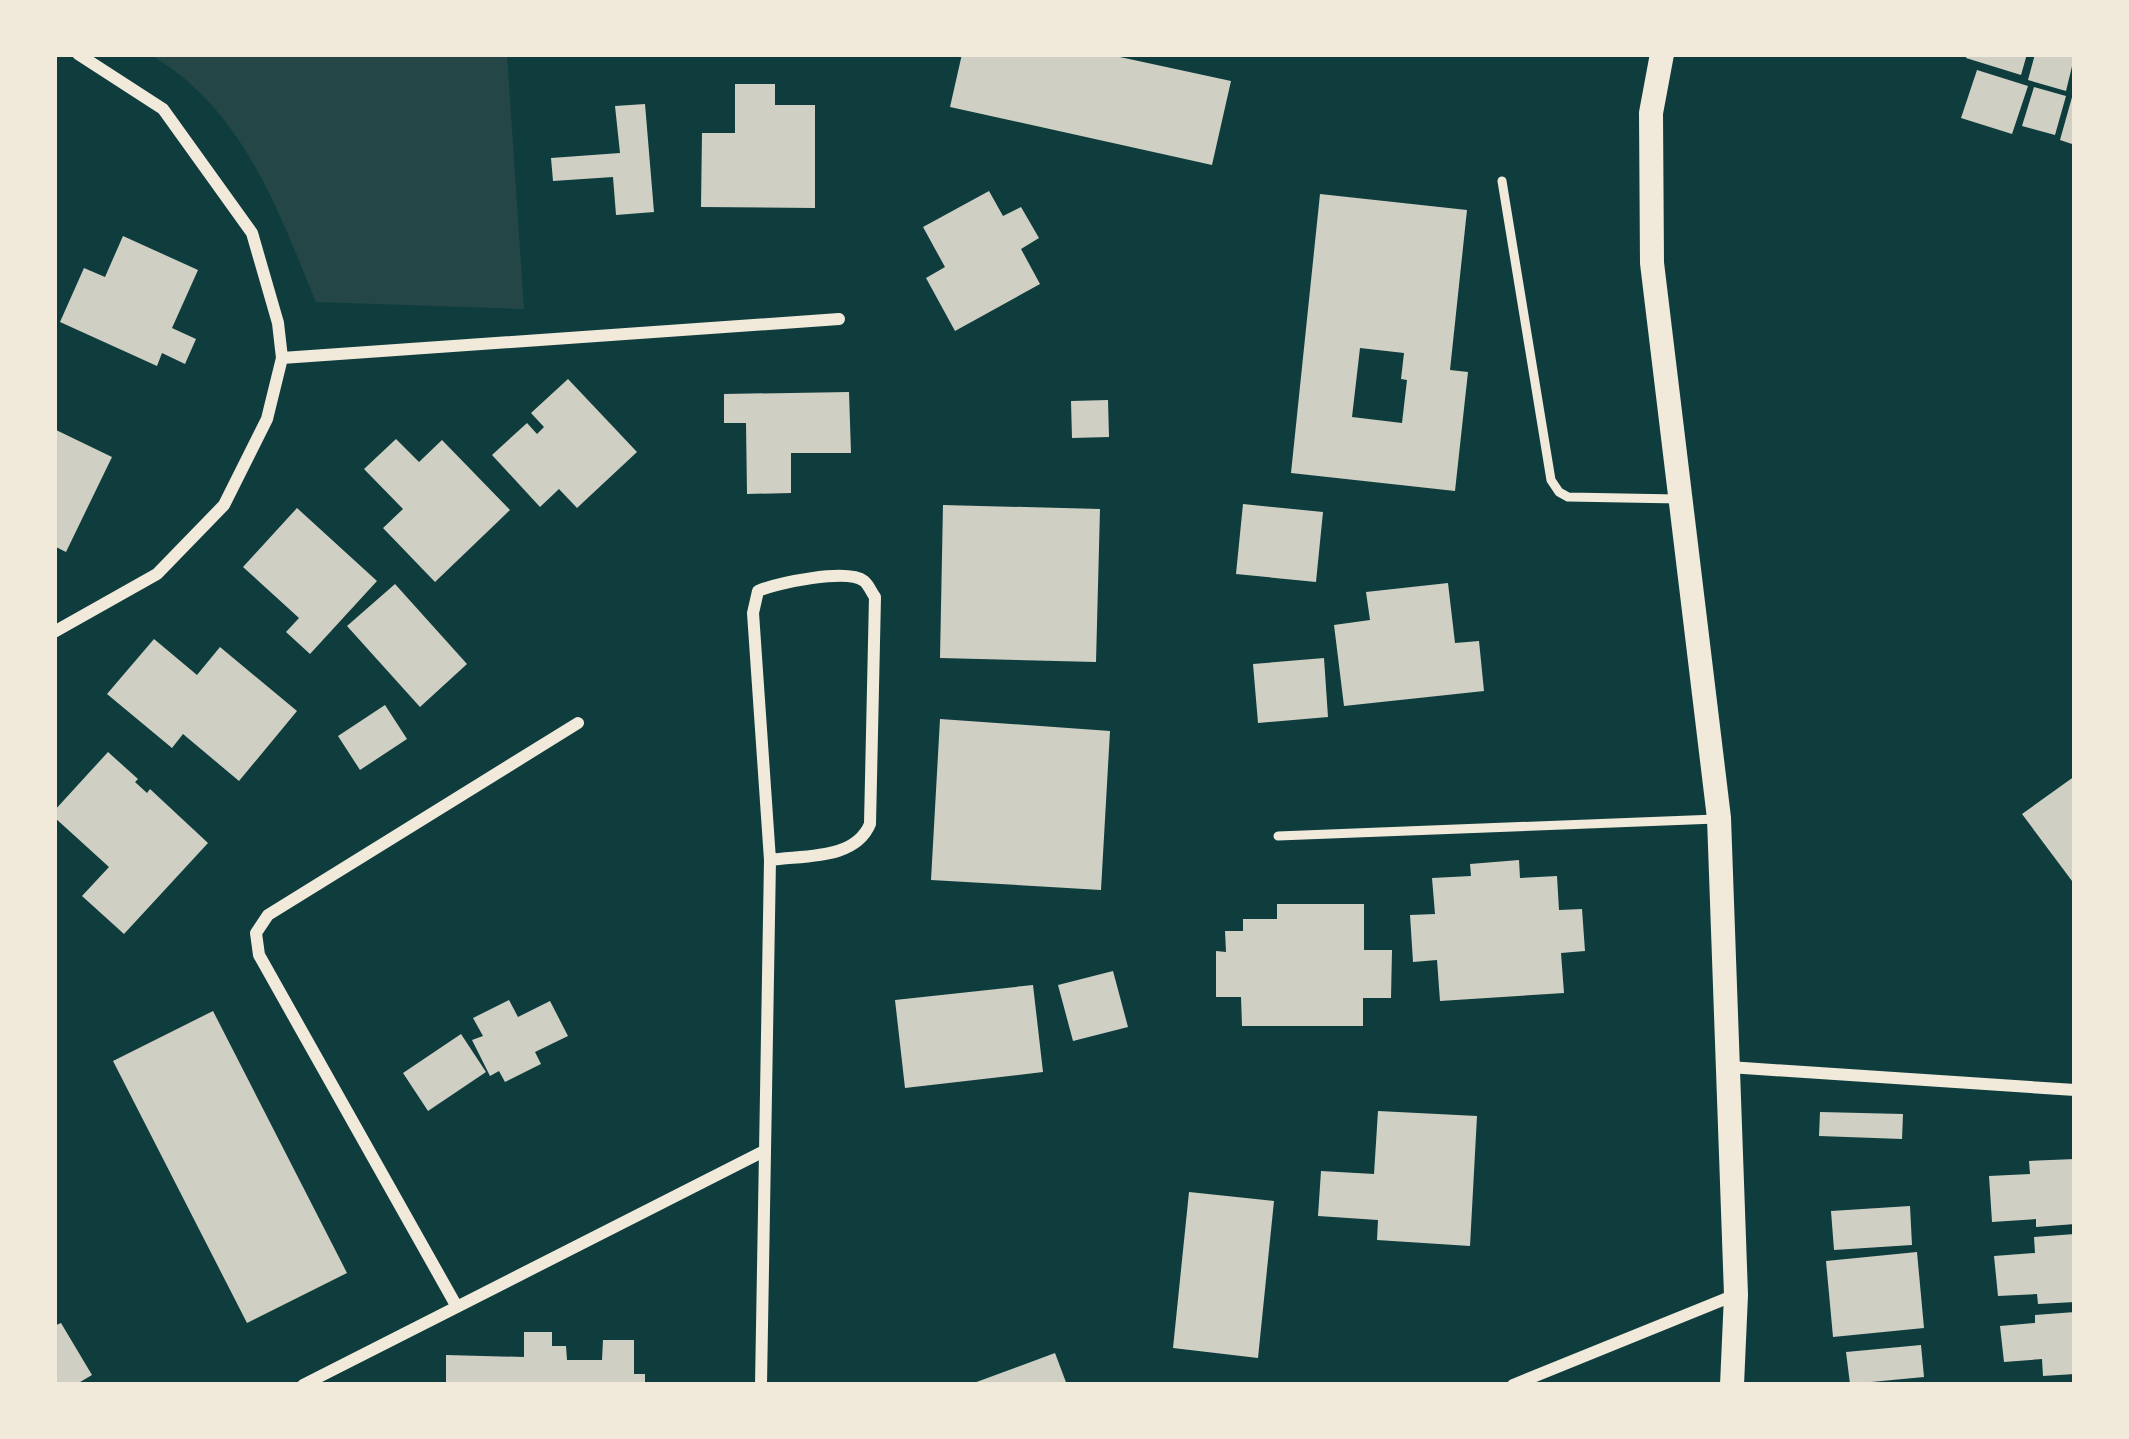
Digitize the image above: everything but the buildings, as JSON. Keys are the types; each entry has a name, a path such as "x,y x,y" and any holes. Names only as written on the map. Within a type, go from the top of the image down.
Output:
{"main road":[{"path":"1662,54 1651,113 1652,263 1719,818 1736,1295 1732,1385"}],"street":[{"path":"54,632 157,574 224,505 267,418 282,358 278,323 253,233 164,109 78,54"},
{"path":"282,358 839,319"},
{"path":"761,1385 770,860 753,613 758,591 845,575 863,580 875,597 869,824 864,838 851,848 770,860"},
{"path":"458,1306 259,955 256,934 268,915 578,723"},
{"path":"1729,1067 2075,1090"},
{"path":"303,1385 764,1150"},
{"path":"1514,1385 1736,1295"}],"lane":[{"path":"1502,181 1551,480 1558,492 1568,496 1681,499"},
{"path":"1278,836 1719,818"}],"shaded area":[{"path":"149,54 507,54 524,309 316,302 271,196 232,131 181,76"}]}
